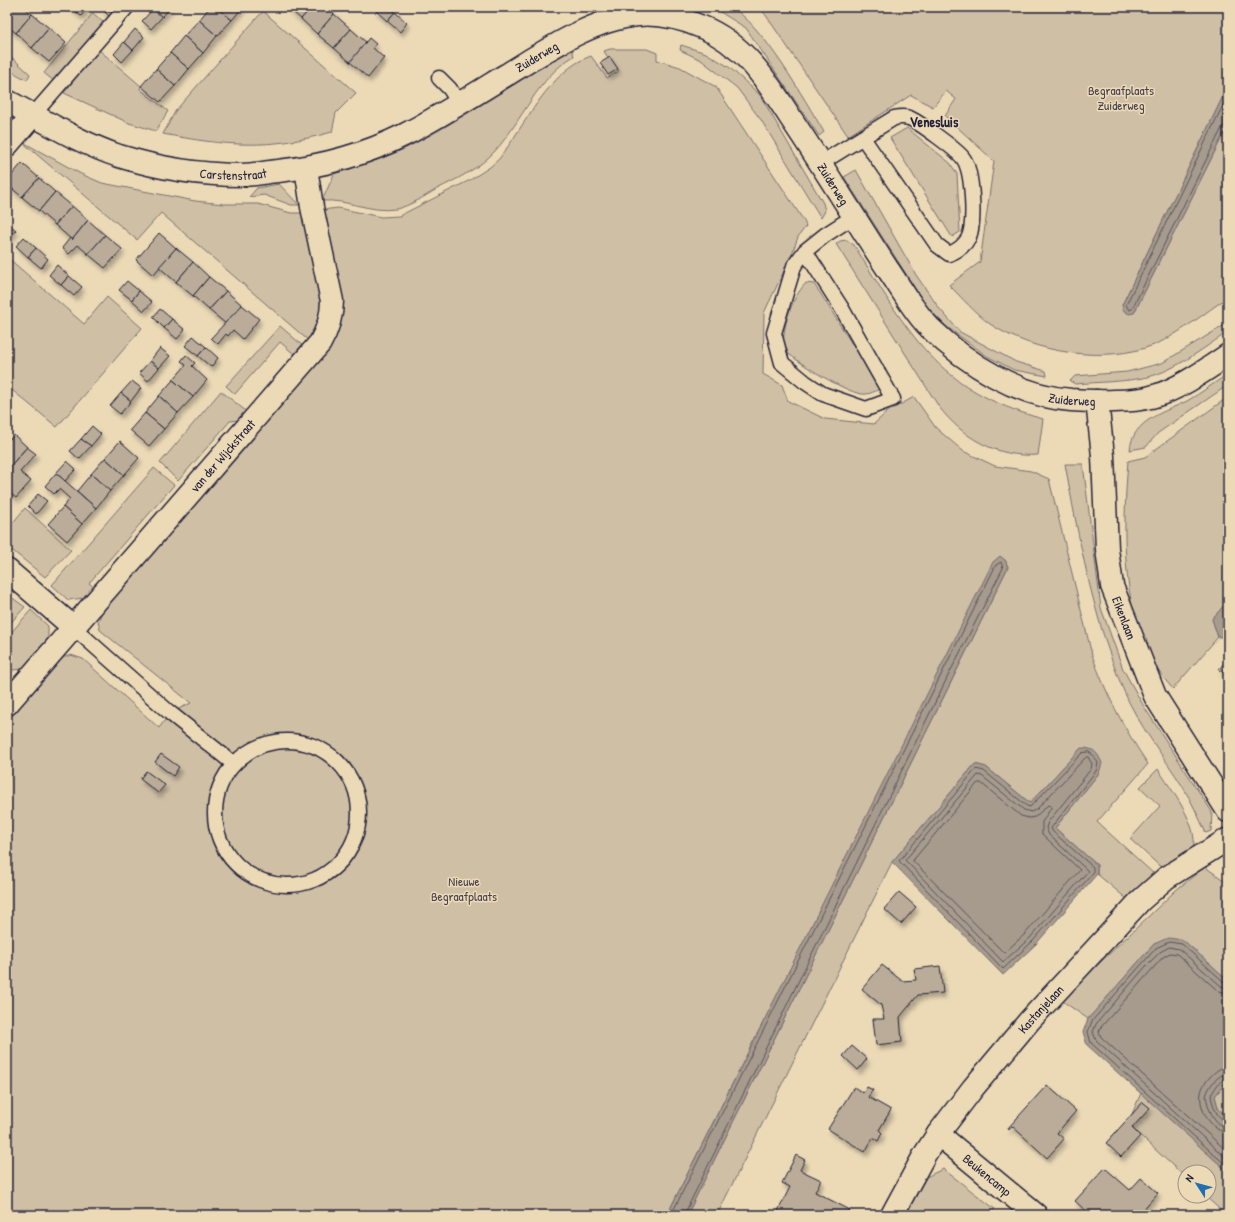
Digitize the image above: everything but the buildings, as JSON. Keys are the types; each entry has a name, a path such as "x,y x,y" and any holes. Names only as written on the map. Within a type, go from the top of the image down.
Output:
{"street":[{"name":"Zuiderweg","path":"434,118 549,49 579,33 621,18 656,15 680,20 702,27 722,36 746,56 765,79 821,163 853,217 921,317 948,344 989,372 1031,392 1047,397 1097,401 1149,398 1169,391 1228,355"},
{"name":"Carstenstraat","path":"7,101 76,137 119,156 182,170 245,175 306,168 339,160 368,151 401,136 434,118"},
{"path":"12,140 33,115"},
{"name":"van der Wijckstraat","path":"7,704 320,343 332,316 332,301 312,207 306,168"},
{"name":"Eikenlaan","path":"1097,401 1103,456 1107,549 1112,586 1155,696 1228,811"},
{"path":"7,570 73,627"},
{"name":"Kastanjelaan","path":"892,1215 938,1134 973,1088 1030,1020 1140,901 1166,878 1228,839"},
{"name":"Beukencamp","path":"938,1134 1036,1215"}],"lane":[{"path":"33,115 127,7"},
{"path":"439,78 450,89 459,104"},
{"path":"821,163 894,118 903,116 924,127 963,158 970,174 972,225 969,238 957,251 949,254 937,245 863,138"},
{"path":"805,251 840,307 893,399 866,409 823,394 805,382 782,363 774,333 794,266 805,251 825,235 853,217"},
{"path":"73,627 170,713 234,764"},
{"path":"286,741 305,744 322,750 337,761 347,773 354,786 358,801 358,822 353,841 343,859 324,875 300,884 281,885 261,881 243,871 232,861 224,848 218,834 215,819 216,799 234,764 249,752 267,744 286,741"}],"green space":[{"path":"712,7 730,7 742,15 755,28 782,63 824,132 819,136 746,28"},
{"name":"Begraafplaats Zuiderweg","path":"758,7 1228,7 1228,86 1122,305 1134,313 1228,125 1228,297 1163,341 1135,351 1114,354 1070,352 1048,348 1007,334 990,324 984,320 949,285 980,262 994,161 945,116 956,99 946,91 933,107 911,95 848,136 765,14"},
{"path":"263,11 356,93 336,113 332,132 288,142 267,144 207,141 163,134 176,110"},
{"path":"93,13 106,25 55,82 44,73"},
{"path":"681,45 706,53 729,67 760,95 823,203 825,211 821,218 761,120 737,88 701,60 680,50"},
{"path":"98,49 141,86 140,89 168,111 156,131 129,123 64,93"},
{"name":"Nieuwe Begraafplaats","path":"610,49 647,49 657,53 657,60 680,67 716,87 804,221 806,226 798,237 792,254 764,313 763,374 782,385 788,401 825,419 874,424 887,412 914,397 936,428 963,451 995,466 1031,471 1049,479 1092,655 1103,684 1116,711 1148,764 1097,822 1154,874 1128,900 1097,874 1097,865 1055,828 1099,773 1081,748 1030,803 986,767 975,764 892,862 717,1215 687,1215 1008,567 1005,560 755,1038 667,1215 7,1215 7,718 56,660 71,655 83,659 159,728 170,713 191,703 100,630 98,621 106,604 328,347 322,210 338,208 381,217 399,216 470,180 490,167 499,159 539,100 563,73 576,63 591,56 607,78 619,71 604,51"},
{"path":"572,50 574,56 561,65 540,88 495,151 468,173 412,203 396,209 377,209 341,202 322,201 334,174 406,148 448,125 530,74"},
{"path":"7,53 30,74 27,80 7,69"},
{"path":"907,128 950,163 957,174 960,232 952,237 890,138"},
{"path":"21,141 81,174 102,183 195,201 224,204 258,204 291,213 304,213 322,312 310,342 161,213 137,240"},
{"path":"856,170 916,275 939,308 960,332 1016,362 1046,371 1047,376 1014,370 987,356 947,327 927,307 844,177"},
{"path":"279,184 299,205 291,205 264,195 249,197 257,188"},
{"path":"847,240 854,245 892,305 910,331 929,354 951,374 976,392 1006,407 1043,419 1038,455 1009,453 982,444 970,437 948,418 939,407 836,244 840,241"},
{"path":"7,257 84,324 107,297 142,328 57,427 7,386"},
{"path":"806,283 814,284 872,372 880,389 866,394 848,390 810,369 783,349 784,332 788,314 800,290"},
{"path":"1228,323 1228,332 1190,358 1159,374 1139,379 1121,381 1075,384 1070,381 1075,376 1127,372 1162,363"},
{"path":"280,326 302,345 294,354 280,342 235,394 226,386"},
{"path":"1228,374 1228,385 1158,433 1146,447 1130,450 1132,440 1143,424 1160,413 1187,401"},
{"path":"221,391 247,412 241,420 230,421 178,481 160,463"},
{"path":"1228,397 1228,601 1212,619 1218,637 1173,689 1153,662 1142,640 1134,616 1126,564 1125,511 1128,461 1145,457"},
{"path":"1065,464 1083,464 1101,608 1123,669 1143,705 1212,812 1211,831 1206,833 1183,787 1136,715 1112,662 1088,578"},
{"path":"154,468 174,485 89,583 96,589 84,598 68,600 52,585"},
{"path":"25,508 71,550 45,577 8,547 7,530"},
{"path":"7,594 25,607 7,627"},
{"path":"31,610 48,626 48,643 32,662 22,669 13,670 7,676 7,637"},
{"path":"1158,769 1183,808 1192,829 1194,840 1193,849 1164,870 1130,839 1160,806 1140,787"},
{"path":"1205,867 1228,883 1228,980 1183,940 1154,944 1088,1019 1061,1000 1176,890"},
{"path":"1228,1080 1228,1119 1218,1108 1215,1096"},
{"path":"1141,1093 1228,1172 1228,1215 1226,1215 1214,1204 1217,1204 1217,1164 1177,1164 1177,1170 1134,1130 1129,1121"},
{"path":"943,1169 995,1209 989,1215 906,1215 926,1177"}],"water":[{"path":"1228,86 1228,125 1134,313 1129,314 1123,310 1122,305"},
{"path":"1000,556 1005,560 1008,567 687,1215 667,1215 993,562"},
{"path":"1228,601 1228,637 1218,637 1212,619"},
{"path":"1081,748 1089,749 1097,753 1102,763 1099,773 1055,828 1097,865 1097,874 1036,944 1003,975 892,862 975,764 986,767 1030,803"},
{"path":"1168,938 1183,940 1228,980 1228,1080 1215,1096 1218,1108 1228,1119 1228,1172 1087,1045 1083,1032 1088,1019 1154,944"}],"district":[{"name":"Venesluis","path":"934,121"}]}
